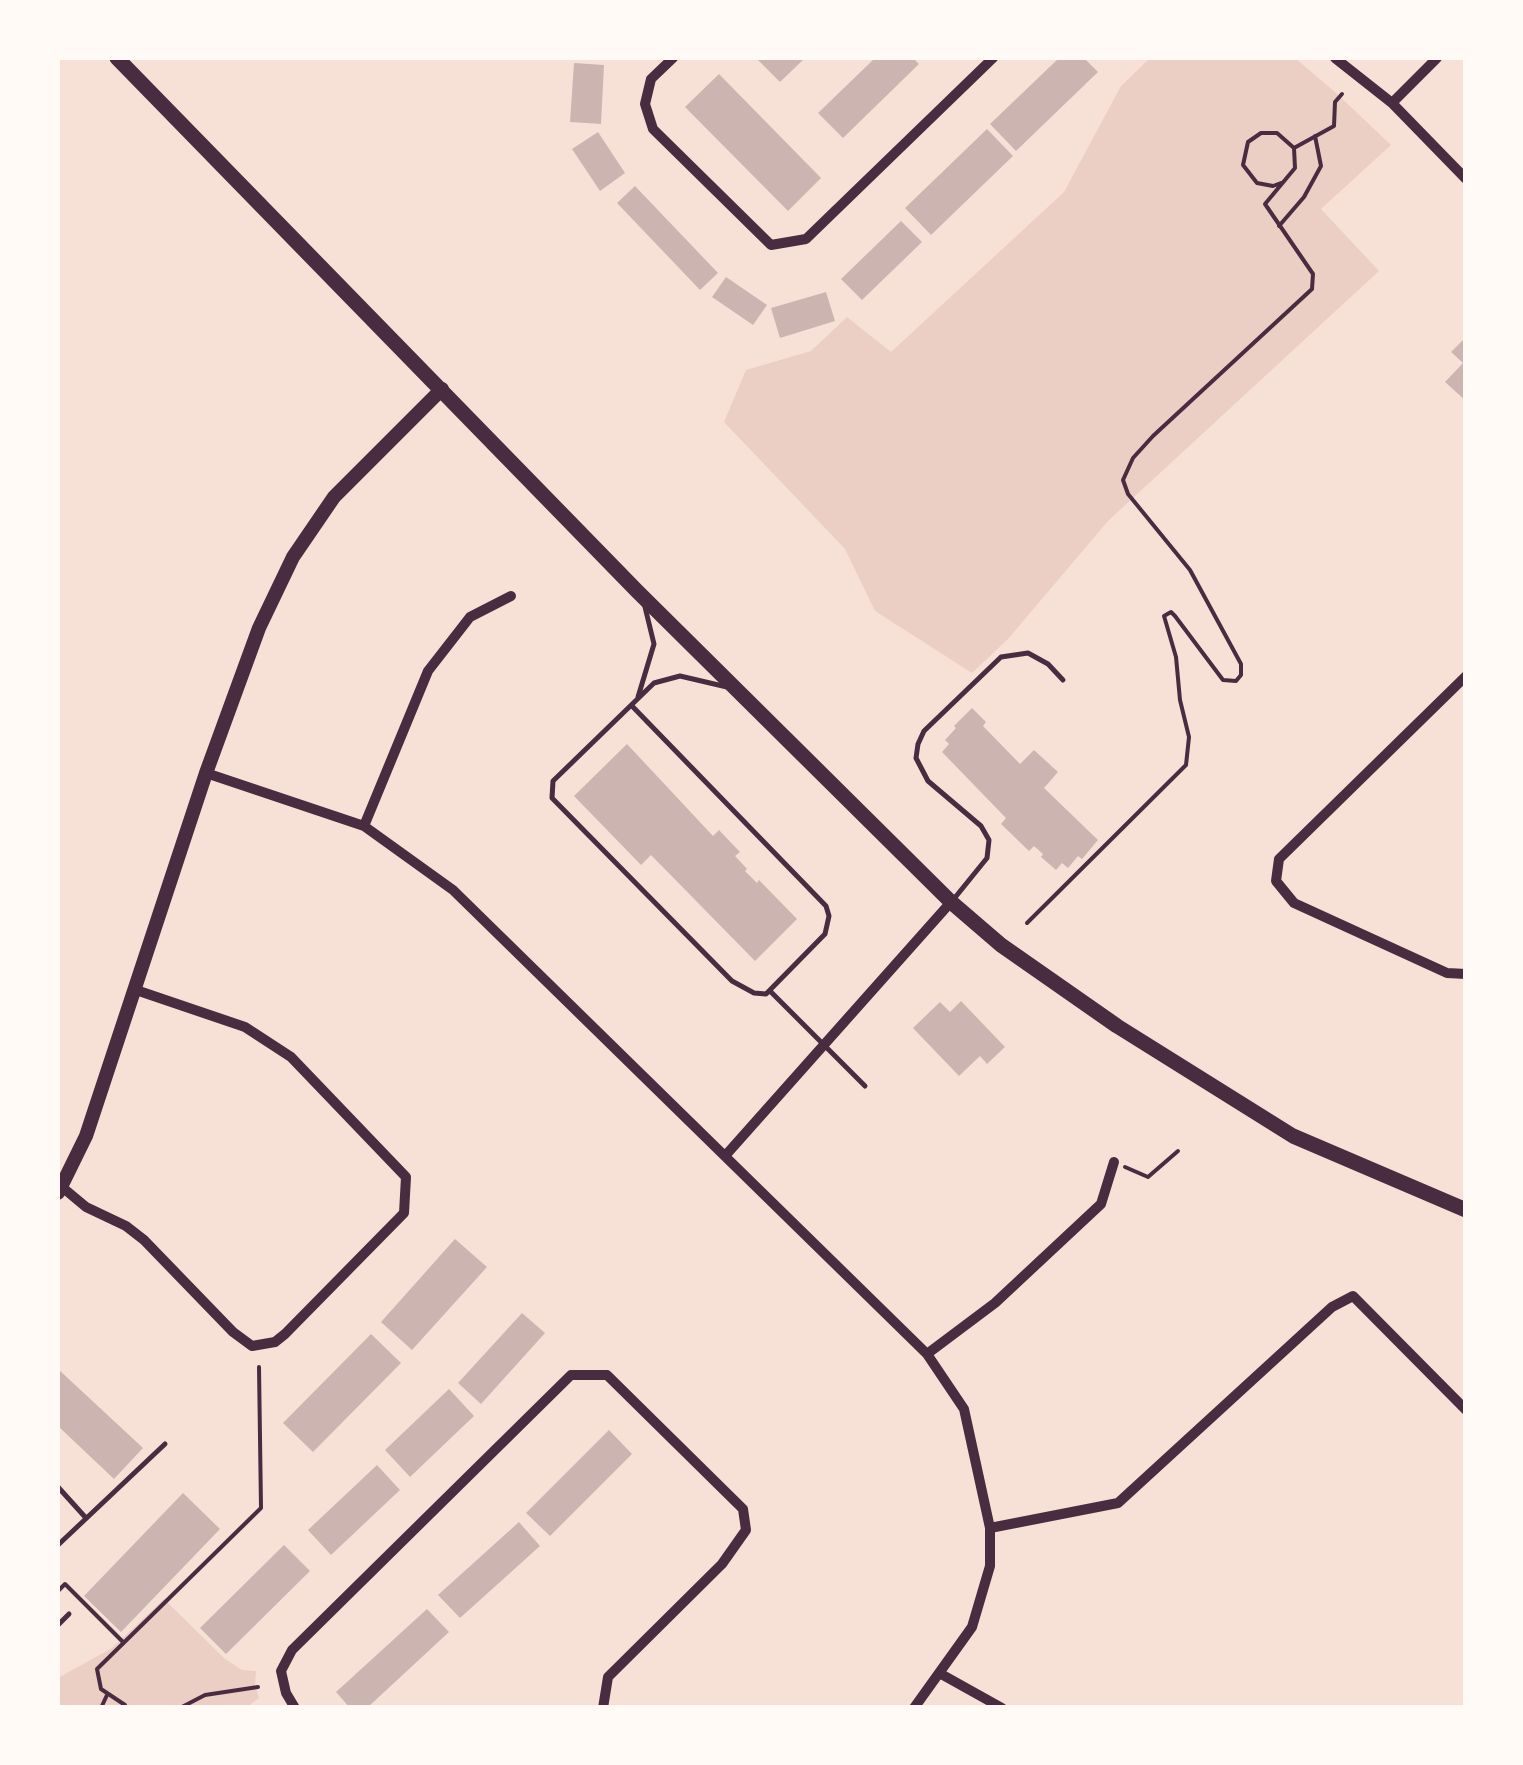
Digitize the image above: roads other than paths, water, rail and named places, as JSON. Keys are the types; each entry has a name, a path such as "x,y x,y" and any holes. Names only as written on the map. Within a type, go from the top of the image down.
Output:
{"main road":[{"path":"117,58 442,389 463,415 951,902 1000,945 1068,994 1293,1136 1466,1210"}],"street":[{"path":"673,58 652,79 645,104 653,129 771,245 806,239 992,58"},
{"path":"1335,58 1392,103 1466,179"},
{"path":"1392,103 1438,58"},
{"path":"136,990 245,1027 291,1056 406,1177 404,1213 284,1334 262,1346 252,1346 233,1332 144,1240 59,1188 86,1136 206,773 259,628 292,557 334,497 442,389"},
{"path":"364,826 428,671 470,617 511,596"},
{"path":"1466,676 1279,860 1276,881 1294,903 1447,973 1466,974"},
{"path":"206,773 364,826 453,890 927,1354 964,1409 990,1528 990,1566 972,1627 914,1708"},
{"path":"726,1156 951,902"},
{"path":"927,1354 995,1303 1100,1204 1114,1162"},
{"path":"990,1528 1118,1503 1332,1307 1353,1296 1466,1410"},
{"path":"294,1708 281,1671 292,1650 571,1375 607,1374 743,1509 746,1530 722,1564 608,1677 603,1708"},
{"path":"941,1674 1002,1708"}],"lane":[{"path":"638,590 654,644 638,698"},
{"path":"951,902 987,858 989,840 980,826 928,782 921,771 916,758 924,731 1002,657 1028,653 1048,664 1063,680"},
{"path":"632,706 826,906 830,916 826,934 771,992 759,995 732,980 552,798 553,781 654,683 670,676 708,681 739,692"},
{"path":"771,992 865,1086"},
{"path":"58,1544 165,1444"},
{"path":"58,1487 86,1518"},
{"path":"58,1625 69,1614"}]}
